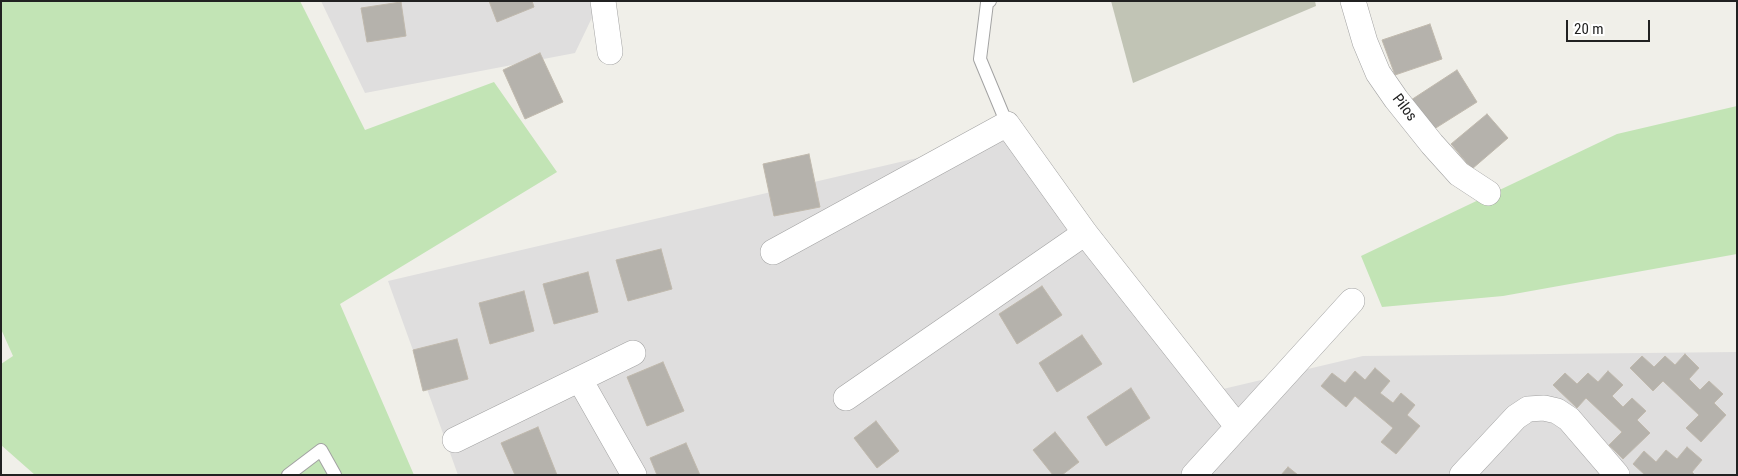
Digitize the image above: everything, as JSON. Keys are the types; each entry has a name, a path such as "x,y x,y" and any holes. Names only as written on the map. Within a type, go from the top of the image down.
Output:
{"street":[{"path":"604,1 610,52"},
{"name":"Pilos","path":"1353,1 1365,42 1378,73 1432,144 1459,174 1488,193"},
{"path":"773,252 1007,124 1085,233 1237,426"},
{"path":"846,398 1085,233"},
{"path":"1194,475 1352,301"},
{"path":"455,440 634,353"},
{"path":"580,380 634,475"},
{"path":"1462,475 1516,417 1528,409 1544,408 1557,411 1569,419 1617,475"}],"lane":[{"path":"990,1 987,3 980,59 1007,124"},
{"path":"288,475 321,450 335,475"}],"shaded area":[{"path":"321,1 600,1 575,53 365,93"},
{"path":"1111,1 1315,1 1316,6 1133,83"},
{"path":"1012,136 1206,393 1363,356 1737,352 1737,475 458,475 388,281"}],"green space":[{"path":"1,1 300,1 365,130 494,82 557,172 340,304 414,475 35,475 1,445 1,364 13,356 1,329"},
{"path":"1737,106 1737,254 1503,296 1382,307 1361,256 1617,134"}],"building":[{"path":"489,1 532,1 534,7 497,22"},
{"path":"401,2 406,36 367,42 361,8"},
{"path":"1430,24 1442,59 1395,75 1382,40"},
{"path":"540,53 563,102 525,119 503,70"},
{"path":"1457,70 1477,102 1431,131 1411,100"},
{"path":"1487,114 1508,138 1472,169 1451,144"},
{"path":"809,154 820,207 774,216 763,164"},
{"path":"661,249 672,289 628,301 616,260"},
{"path":"588,272 598,312 554,324 543,284"},
{"path":"1042,286 1062,315 1017,344 999,314"},
{"path":"524,291 534,331 490,344 479,303"},
{"path":"1082,335 1102,364 1057,392 1039,363"},
{"path":"457,339 468,379 423,391 413,350"},
{"path":"1685,354 1699,368 1689,379 1700,390 1709,381 1723,394 1714,403 1726,415 1701,442 1686,428 1699,415 1663,381 1653,391 1630,368 1642,356 1654,367 1665,356 1675,365"},
{"path":"663,362 684,411 647,426 627,377"},
{"path":"1375,368 1390,381 1380,393 1393,403 1401,393 1415,405 1407,415 1420,426 1396,454 1381,442 1393,428 1355,396 1346,407 1321,386 1332,373 1345,383 1355,371 1365,380"},
{"path":"1608,371 1623,385 1612,396 1623,407 1632,398 1646,411 1637,420 1650,433 1623,459 1609,445 1622,432 1586,398 1577,408 1553,385 1565,373 1577,384 1588,373 1598,382"},
{"path":"1131,388 1150,418 1106,446 1087,417"},
{"path":"876,421 899,451 877,468 854,438"},
{"path":"538,427 557,475 515,475 501,443"},
{"path":"1055,432 1079,462 1062,475 1053,475 1033,450"},
{"path":"686,443 700,475 657,475 650,458"},
{"path":"1687,447 1702,460 1692,472 1695,475 1645,475 1633,464 1644,451 1656,462 1666,450 1677,459"},
{"path":"1288,467 1298,475 1281,475"}]}
